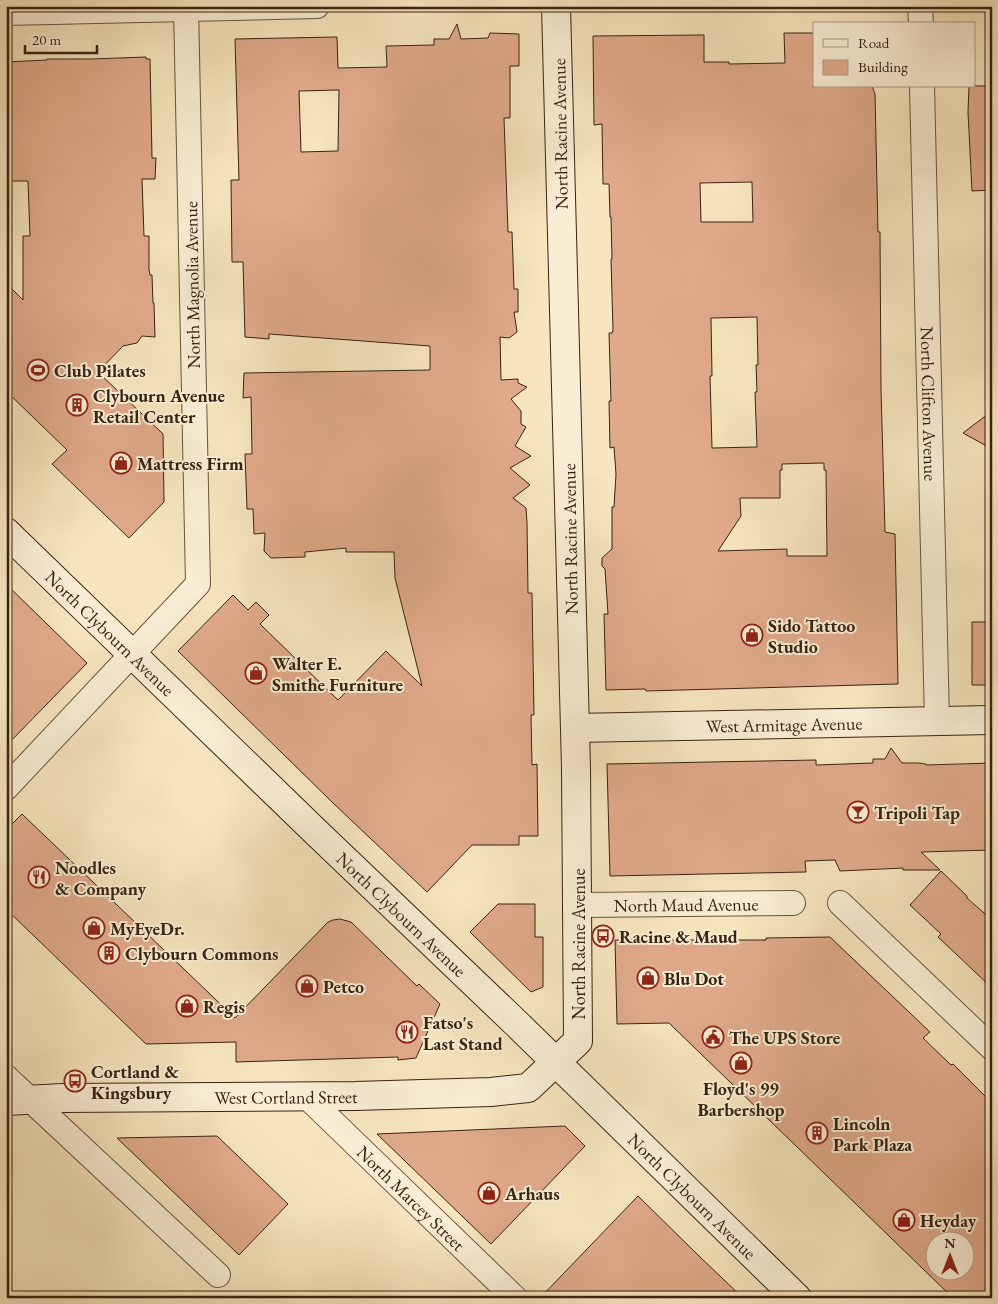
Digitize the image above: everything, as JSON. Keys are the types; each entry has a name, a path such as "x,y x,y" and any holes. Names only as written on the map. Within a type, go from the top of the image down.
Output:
{"main road":[{"name":"North Racine Avenue","path":"556,6 578,905 578,1041 556,1063"},
{"name":"North Clybourn Avenue","path":"6,532 797,1298"},
{"name":"West Armitage Avenue","path":"575,728 992,720"},
{"name":"West Cortland Street","path":"19,1100 62,1098 307,1097 492,1092 528,1088 556,1063"}],"street":[{"path":"6,13 317,6"},
{"path":"920,6 920,22"},
{"name":"North Magnolia Avenue","path":"6,788 198,584 186,8"},
{"name":"North Clifton Avenue","path":"922,88 937,721"},
{"name":"North Maud Avenue","path":"578,905 793,903"},
{"path":"840,903 992,1048"},
{"path":"6,1077 19,1100 218,1275"},
{"name":"North Marcey Street","path":"307,1097 515,1298"}],"building":[{"path":"457,24 461,39 488,38 490,33 519,34 519,66 510,66 510,118 504,118 508,232 512,232 514,289 518,289 518,312 514,312 517,332 509,338 500,337 501,380 518,379 518,383 527,387 511,399 521,411 521,424 526,427 515,446 531,456 510,468 530,485 513,498 526,508 528,593 532,593 534,715 531,715 532,765 537,764 538,836 519,836 519,845 472,845 427,892 178,651 233,595 248,610 256,602 269,615 260,624 338,700 386,651 422,686 395,578 394,552 346,552 346,548 305,552 305,557 271,558 264,551 265,533 254,534 253,509 247,509 245,454 252,454 251,397 243,398 244,373 430,370 430,346 269,334 269,339 245,337 243,262 232,262 231,180 239,180 235,39 337,37 338,68 387,67 386,46 434,45 434,39 449,39","holes":["339,90 338,151 301,152 299,91"]},
{"path":"784,33 813,33 813,88 873,88 875,94 878,232 880,232 881,390 885,532 895,534 898,684 646,691 645,689 606,690 604,614 608,614 605,569 602,566 602,558 612,549 612,507 614,507 616,474 614,447 610,448 609,401 611,401 609,333 612,333 613,330 612,259 609,184 603,184 602,124 594,125 593,36 704,35 704,62 729,62 729,64 785,63","holes":["752,182 753,222 701,222 700,183","757,317 758,365 756,365 757,392 755,392 757,447 712,448 711,318","824,463 824,470 826,470 827,556 787,556 787,549 718,551 741,516 740,498 780,498 780,470 782,470 782,464"]},
{"path":"146,57 146,59 150,59 152,158 156,158 155,179 142,179 144,236 149,236 149,269 150,275 152,275 155,337 142,336 137,343 123,346 98,372 163,434 164,502 129,538 52,464 67,450 6,391 6,283 23,300 23,236 30,236 28,181 6,181 6,62 47,59"},
{"path":"992,86 992,190 972,191 968,112 969,88"},
{"path":"992,411 992,449 963,433"},
{"path":"6,584 87,663 6,746"},
{"path":"972,622 992,622 992,685 972,685"},
{"path":"891,748 902,763 926,765 992,763 992,850 921,852 940,870 903,870 903,868 840,871 835,860 805,861 806,872 610,876 607,764 816,760 816,765 873,763 873,759 885,759"},
{"name":"Clybourn Commons","path":"22,814 235,1018 328,922 340,919 351,922 417,986 419,984 440,1004 416,1058 398,1060 398,1057 236,1062 236,1042 146,1044 6,909 6,830"},
{"path":"941,871 992,920 992,988 938,937 941,934 910,905"},
{"path":"498,904 535,904 535,937 543,937 543,987 531,992 470,932"},
{"path":"830,937 930,1032 923,1038 951,1065 953,1064 992,1103 992,1298 953,1298 936,1282 976,1282 976,1232 926,1232 926,1272 669,1023 617,1024 615,940 766,940 766,938"},
{"name":"Arhaus","path":"565,1126 585,1146 491,1244 377,1134"},
{"path":"217,1136 288,1204 239,1255 117,1138"},
{"path":"638,1196 699,1256 743,1298 540,1298"}],"place":[{"name":"Club Pilates","path":"38,370"},
{"name":"Clybourn Avenue Retail Center","path":"77,405"},
{"name":"Mattress Firm","path":"121,463"},
{"name":"Sido Tattoo Studio","path":"752,635"},
{"name":"Walter E. Smithe Furniture","path":"256,673"},
{"name":"Tripoli Tap","path":"858,812"},
{"name":"Noodles & Company","path":"39,877"},
{"name":"MyEyeDr.","path":"94,928"},
{"name":"Racine & Maud","path":"603,936"},
{"name":"Clybourn Commons","path":"109,953"},
{"name":"Blu Dot","path":"648,978"},
{"name":"Petco","path":"307,986"},
{"name":"Regis","path":"187,1006"},
{"name":"Fatso's Last Stand","path":"407,1032"},
{"name":"The UPS Store","path":"713,1037"},
{"name":"Floyd's 99 Barbershop","path":"741,1063"},
{"name":"Cortland & Kingsbury","path":"75,1081"},
{"name":"Lincoln Park Plaza","path":"817,1133"},
{"name":"Arhaus","path":"489,1193"},
{"name":"Heyday","path":"904,1220"}]}
